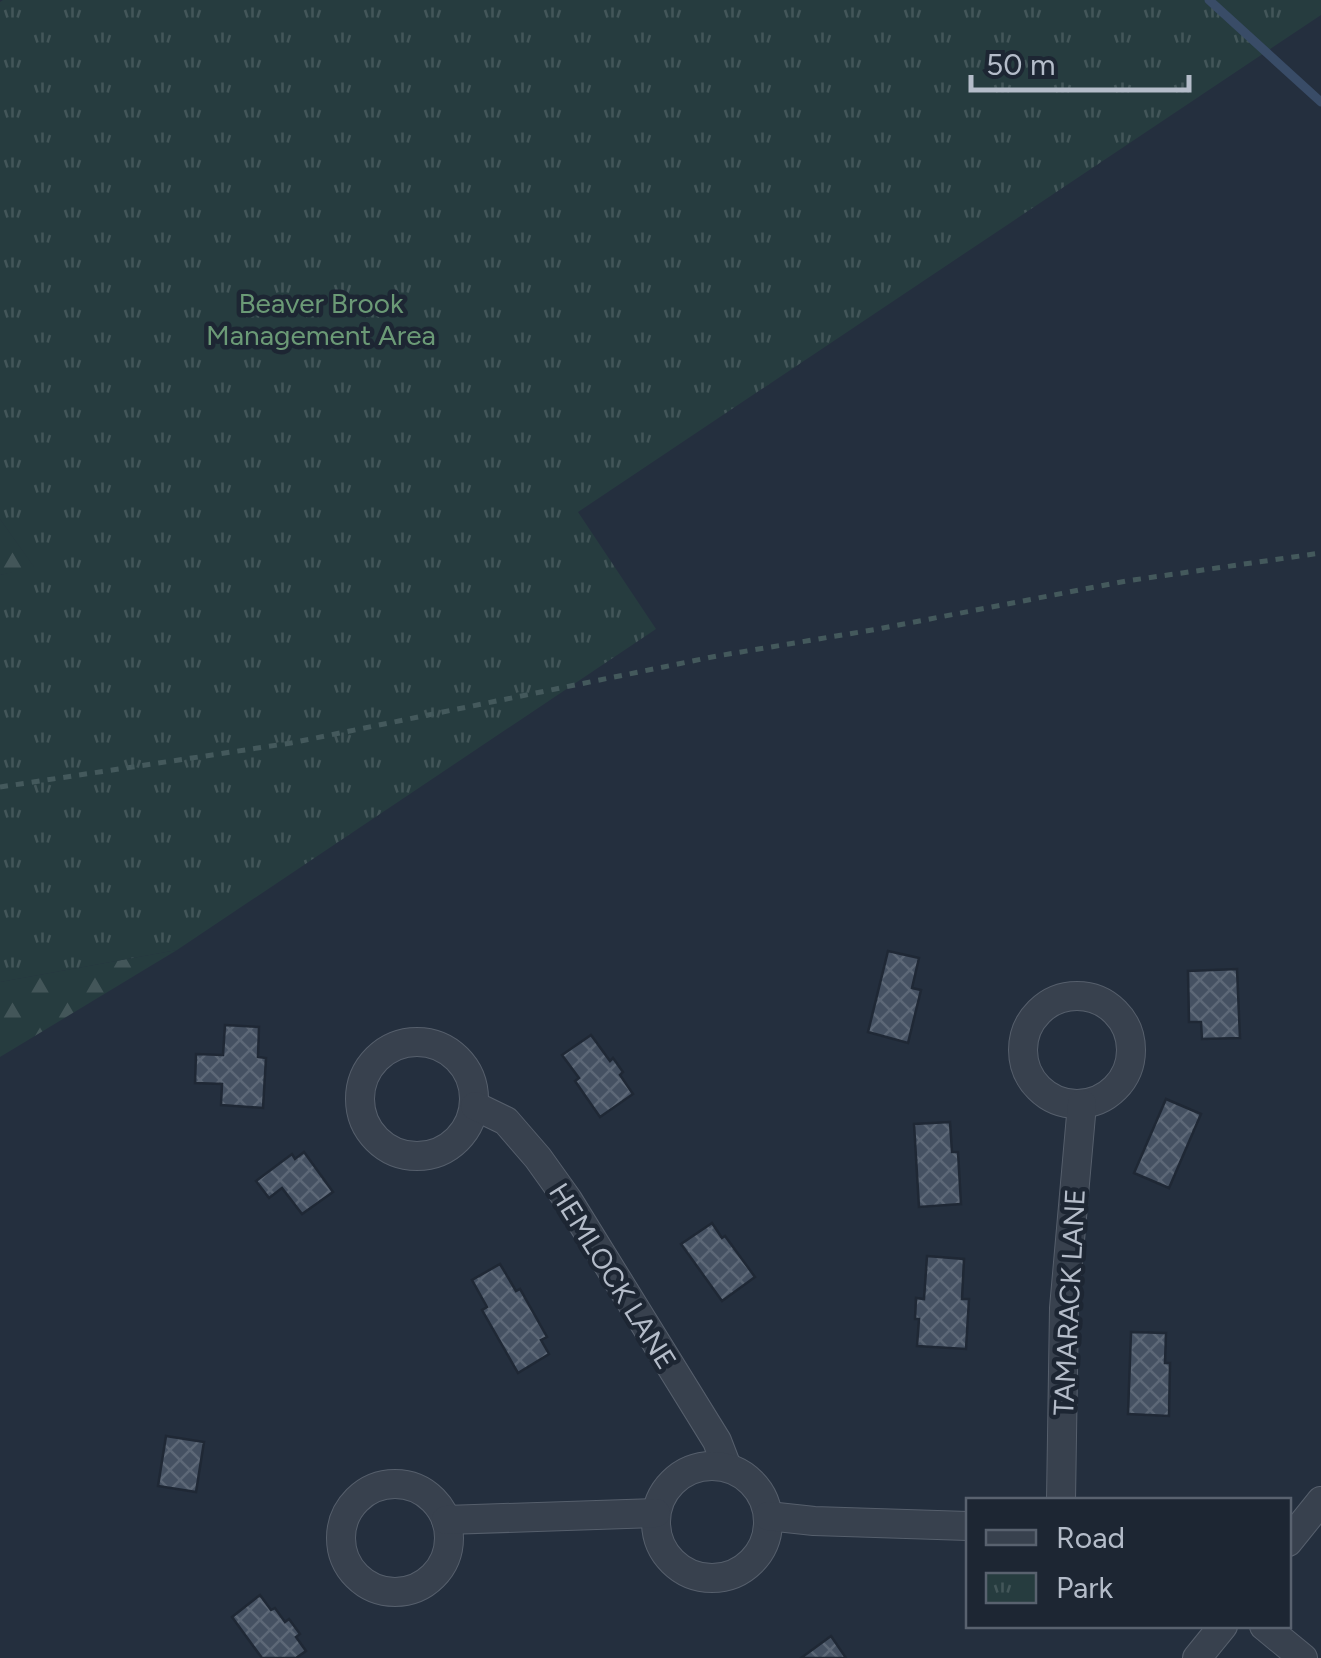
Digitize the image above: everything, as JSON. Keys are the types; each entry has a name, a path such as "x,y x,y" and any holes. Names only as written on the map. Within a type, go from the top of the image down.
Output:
{"street":[{"path":"412,1041 438,1044 460,1058 473,1081 475,1106 466,1131 447,1148 422,1156 397,1153 375,1138 362,1116 360,1090 369,1067 388,1049 412,1041"},
{"name":"TAMARACK LANE","path":"1061,1498 1064,1308 1082,1104"},
{"name":"HEMLOCK LANE","path":"475,1106 506,1121 568,1200 716,1440 727,1467"},
{"path":"707,1465 727,1467 745,1476 764,1499 768,1516 765,1541 747,1566 732,1574 707,1578 685,1571 670,1560 658,1538 656,1513 666,1489 684,1472 707,1465"},
{"path":"1291,1538 1321,1501"},
{"path":"446,1520 656,1513"},
{"path":"768,1516 966,1526"},
{"path":"1197,1658 1221,1628"},
{"path":"1266,1628 1303,1658"}],"path":[{"path":"0,788 291,743 716,656 1126,581 1321,552"}],"green space":[{"name":"Beaver Brook Management Area","path":"3,0 1321,0 1321,15 578,512 656,629 177,950 0,982 0,575 34,567 0,519"},
{"path":"0,519 35,568 0,575"},
{"path":"177,950 0,1057 0,982"}],"building":[{"path":"888,951 919,958 912,988 921,990 908,1043 868,1032"},
{"path":"1237,969 1240,1038 1202,1039 1201,1022 1189,1022 1188,971"},
{"path":"225,1025 259,1027 258,1057 266,1058 263,1108 221,1105 222,1084 195,1083 196,1054 223,1055"},
{"path":"591,1035 623,1072 620,1075 633,1094 600,1117 562,1055"},
{"path":"1166,1099 1201,1114 1169,1188 1134,1173"},
{"path":"950,1122 952,1152 958,1152 961,1204 919,1207 914,1124"},
{"path":"304,1152 333,1192 302,1214 282,1188 269,1198 256,1181 292,1154 295,1159"},
{"path":"712,1223 755,1277 722,1301 681,1244"},
{"path":"927,1256 964,1259 962,1299 969,1299 966,1349 917,1346 916,1298 924,1299"},
{"path":"500,1264 516,1291 520,1289 547,1337 541,1340 549,1354 518,1373 482,1310 487,1307 472,1280"},
{"path":"1131,1332 1166,1333 1169,1416 1128,1414"},
{"path":"166,1436 204,1442 196,1492 158,1486"},
{"path":"260,1595 285,1622 289,1619 300,1634 296,1637 306,1651 296,1658 262,1658 232,1617"},
{"path":"831,1636 846,1658 801,1658"}],"waterway":[{"path":"1209,0 1321,102"}]}
